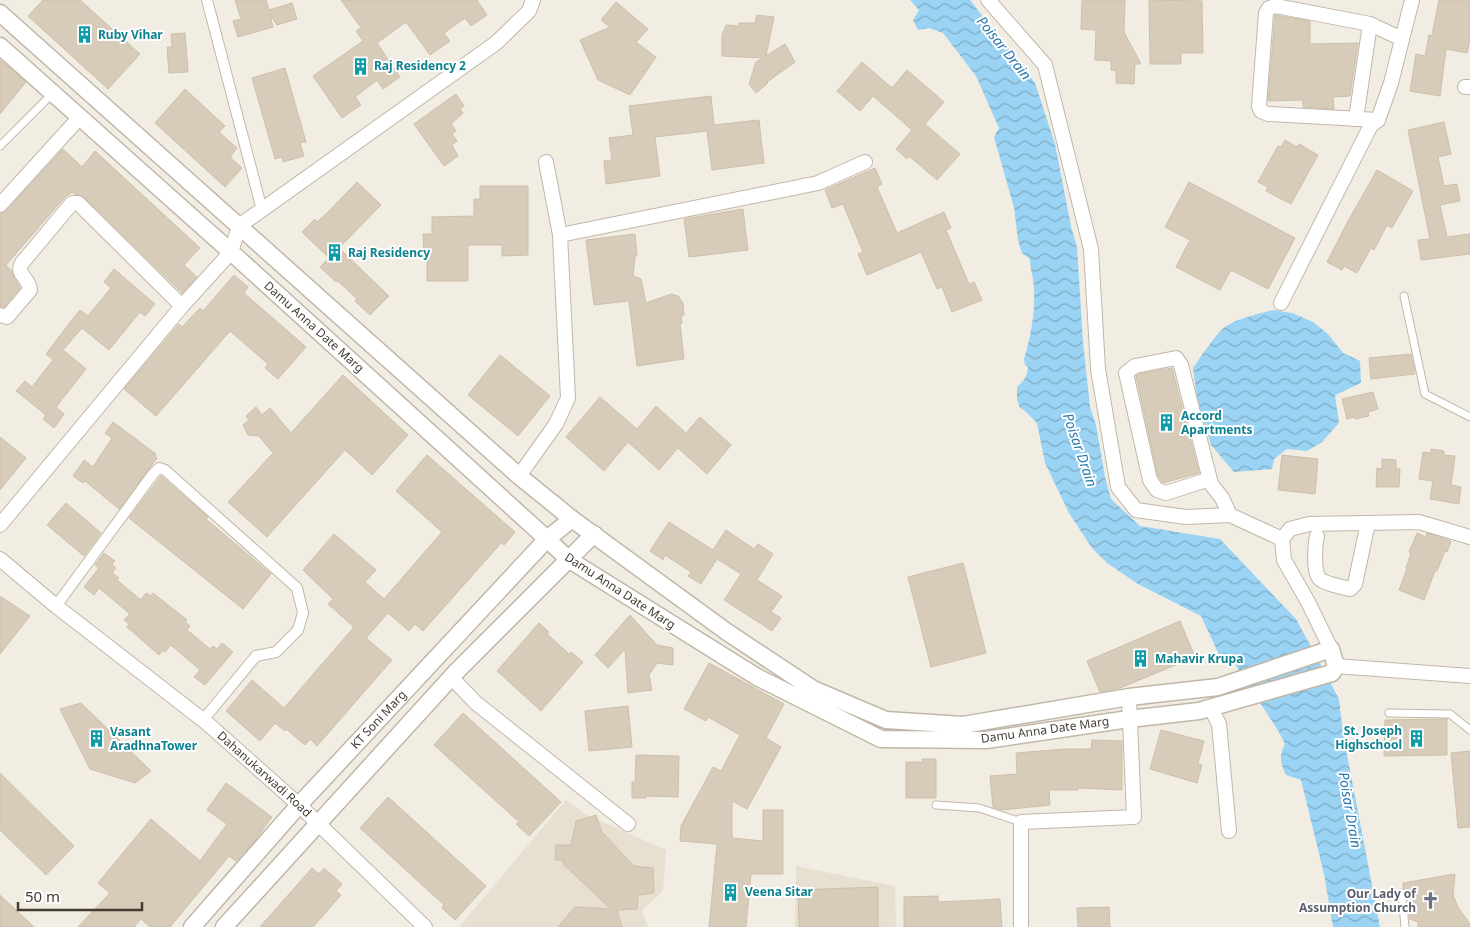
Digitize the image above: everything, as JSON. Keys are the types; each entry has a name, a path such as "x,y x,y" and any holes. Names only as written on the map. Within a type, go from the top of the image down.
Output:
{"street":[{"path":"207,0 262,210"},
{"path":"0,525 182,306 231,252 239,226 496,43 529,11 533,0"},
{"path":"988,0 1045,66 1092,249 1098,369 1118,487 1136,510 1186,517 1230,515 1284,536 1317,536"},
{"path":"1281,303 1371,125 1378,120 1391,84 1412,0"},
{"path":"1378,120 1268,114 1260,111 1265,17 1269,8 1276,6 1370,24 1402,39"},
{"name":"Damu Anna Date Marg","path":"3,21 239,226 519,476 572,519 727,632 812,689 886,720 963,725 1129,697 1218,687 1325,651"},
{"path":"1356,119 1370,24"},
{"name":"Damu Anna Date Marg","path":"0,46 231,252 568,559 757,676 881,739 986,740 1129,719 1199,712 1210,707 1228,704 1334,670"},
{"path":"0,205 80,118"},
{"path":"519,476 556,424 568,398 560,235 546,162"},
{"path":"560,235 818,184 865,162"},
{"path":"0,315 7,318 30,290 30,284 20,271 22,263 72,203 78,202 182,306"},
{"path":"1210,479 1166,493 1157,490 1150,480 1126,373 1135,366 1176,358 1181,365 1210,479 1211,484 1222,498 1230,515"},
{"path":"56,606 153,474 159,468 165,470 297,588 303,613 298,630 276,652 256,656 203,720"},
{"name":"KT Soni Marg","path":"192,927 299,805 547,539 572,519"},
{"path":"1367,528 1355,584 1350,589 1320,580 1316,575 1315,549 1319,530 1324,528 1367,528 1419,522 1470,537"},
{"path":"1367,528 1309,524 1290,529 1284,536 1284,560 1308,602 1325,651 1334,670 1470,676"},
{"name":"KT Soni Marg","path":"224,927 451,677 594,534"},
{"name":"Dahanukarwadi Road","path":"0,559 56,606 203,720 299,805 425,927"},
{"path":"451,677 476,703 628,824"},
{"path":"1021,927 1021,822 1134,817 1129,697"},
{"path":"1210,707 1219,724 1228,831"}],"lane":[{"path":"0,146 53,93"},
{"path":"1404,296 1424,394 1470,417"},
{"path":"1389,713 1450,714 1470,730"},
{"path":"936,805 979,808 1021,822"},
{"path":"1402,893 1406,927"}],"shaded area":[{"path":"566,800 585,814 666,850 663,891 642,910 648,927 459,927"},
{"path":"796,866 895,886 896,927 795,927"}],"water":[{"name":"Poisar Drain","path":"910,0 970,0 1035,83 1055,144 1077,247 1083,342 1090,407 1096,425 1105,477 1111,499 1140,526 1220,539 1296,619 1339,699 1343,734 1380,927 1333,927 1324,874 1301,780 1286,775 1281,759 1285,744 1279,732 1233,661 1222,661 1201,616 1138,584 1107,563 1092,548 1069,513 1045,463 1037,423 1020,408 1017,399 1017,387 1022,383 1028,370 1024,359 1032,325 1034,286 1030,259 1022,253 1018,240 1014,208 994,137 999,128 976,76 943,33 929,28 918,30 913,20 919,10"},
{"path":"1273,310 1292,313 1313,322 1328,334 1343,353 1360,361 1361,383 1335,395 1339,423 1322,442 1307,451 1287,449 1274,459 1272,469 1234,472 1211,445 1197,398 1193,368 1214,338 1228,325 1250,316"}],"building":[{"name":"Ruby Vihar","path":"43,0 80,0 140,54 108,89 28,16"},
{"path":"235,0 266,0 269,10 292,3 297,19 277,25 270,15 273,27 238,37 233,21 241,19"},
{"name":"Raj Residency 2","path":"341,0 477,0 487,15 471,26 465,18 444,33 450,41 430,55 406,22 377,43 400,77 383,89 377,80 355,97 361,105 342,118 313,76 363,41 356,31 361,28"},
{"path":"1082,0 1125,0 1124,32 1141,64 1135,64 1134,84 1116,83 1116,71 1111,70 1111,61 1095,60 1096,30 1081,29"},
{"path":"1149,0 1202,1 1203,53 1181,53 1181,64 1150,64"},
{"path":"1439,0 1470,0 1470,39 1467,53 1446,49 1440,96 1410,91 1416,54 1425,56 1429,35 1432,36"},
{"path":"616,2 648,29 636,42 656,57 630,95 598,80 580,40 610,27 601,20"},
{"path":"757,15 774,17 766,56 785,44 795,62 767,82 756,93 749,84 756,62 763,58 722,56 722,35 726,25 738,26 739,23 755,23"},
{"path":"1275,15 1310,21 1310,44 1358,43 1350,96 1333,97 1334,109 1303,107 1303,100 1268,101"},
{"path":"185,33 188,72 169,73 167,47 172,47 171,34"},
{"path":"0,60 26,82 0,114"},
{"path":"862,62 892,88 907,70 944,102 925,124 960,154 937,180 909,156 907,159 896,149 912,130 873,96 860,111 837,91"},
{"path":"285,68 306,142 300,143 304,156 283,162 282,157 275,159 252,78"},
{"path":"185,89 225,126 219,132 237,148 230,157 242,168 225,187 155,123"},
{"path":"456,94 464,106 460,109 463,113 451,124 456,131 452,134 457,141 452,145 458,156 444,166 414,124"},
{"path":"711,96 714,125 759,120 764,163 712,170 707,131 655,137 660,176 606,184 604,161 612,160 609,138 633,135 629,106"},
{"path":"1444,122 1451,154 1438,157 1444,186 1457,184 1460,201 1440,205 1447,237 1470,234 1470,254 1421,260 1418,240 1430,239 1408,130"},
{"path":"1285,140 1297,147 1299,144 1318,155 1291,204 1266,191 1268,187 1258,182 1278,146 1281,147"},
{"path":"63,149 82,167 95,151 200,248 184,265 197,277 182,293 84,197 72,192 65,197 6,265 12,271 20,288 4,307 0,306 0,214 6,211"},
{"path":"875,168 882,184 877,187 897,233 944,212 951,228 946,230 969,284 974,282 982,300 952,312 942,287 937,289 921,252 867,275 858,254 863,252 843,204 832,208 825,190"},
{"path":"1377,170 1413,191 1392,228 1387,225 1374,250 1371,248 1357,273 1344,266 1342,270 1327,262"},
{"name":"Raj Residency","path":"357,182 381,205 339,248 389,296 370,315 355,301 357,299 320,267 329,258 302,232 315,219 317,222 328,212"},
{"path":"1189,182 1295,238 1268,289 1231,270 1220,290 1176,267 1190,240 1165,227"},
{"path":"480,186 528,186 528,255 502,256 502,245 468,245 468,281 427,281 427,259 424,260 423,234 432,234 432,217 474,216 474,199 480,199"},
{"path":"743,209 748,250 689,257 684,219"},
{"path":"635,234 637,256 635,256 633,276 641,279 646,303 671,294 678,296 683,303 684,315 681,315 682,323 680,323 684,359 637,366 629,301 594,305 586,240"},
{"path":"114,269 155,304 145,316 140,312 109,350 82,328 63,350 86,369 56,407 64,414 54,428 43,419 46,415 16,391 25,381 32,387 53,360 46,354 68,325 80,310 88,316 111,288 104,282"},
{"path":"234,275 248,287 244,293 306,347 278,379 265,368 268,364 230,331 156,416 124,389 179,324 182,327 200,308 203,311"},
{"path":"1411,354 1415,374 1371,379 1369,358"},
{"path":"500,355 550,396 518,436 468,395"},
{"name":"Accord Apartments","path":"1172,368 1199,473 1163,483 1158,476 1136,376"},
{"path":"343,375 408,435 372,475 345,450 267,537 228,502 273,453 259,436 248,435 243,425 249,420 246,416 256,407 262,415 270,408 291,433"},
{"path":"1373,392 1378,409 1368,412 1369,416 1347,419 1342,399"},
{"path":"600,397 637,429 656,406 686,433 700,417 731,445 707,474 678,448 659,470 628,442 604,471 566,437"},
{"path":"113,422 156,454 157,458 119,509 85,481 83,483 73,476 84,460 93,467 112,438 105,433"},
{"path":"0,437 26,458 0,490"},
{"path":"1431,449 1444,451 1444,455 1455,456 1451,485 1461,487 1459,504 1430,499 1433,481 1419,479 1423,452 1431,453"},
{"path":"427,455 515,532 504,545 501,543 423,631 415,624 409,631 388,613 366,638 392,660 317,746 310,739 305,745 286,729 285,731 275,723 260,741 226,711 252,680 284,708 354,627 328,604 333,599 303,570 334,534 376,570 365,582 384,599 442,532 396,491"},
{"path":"1282,455 1318,459 1315,494 1278,490"},
{"path":"1382,459 1396,460 1396,468 1400,469 1399,487 1376,487 1377,468 1382,469"},
{"path":"161,476 208,517 206,519 271,574 243,609 129,518"},
{"path":"66,503 101,533 84,556 47,525"},
{"path":"669,522 713,550 726,530 754,549 758,544 773,554 757,580 782,596 771,612 781,618 772,631 724,600 741,574 717,559 701,584 688,576 691,572 665,555 663,560 650,551"},
{"path":"1417,533 1426,537 1427,533 1451,541 1437,571 1435,571 1424,600 1399,590 1407,569 1411,553 1409,552"},
{"path":"104,553 115,561 112,564 116,568 112,573 119,578 117,580 141,600 146,593 151,596 153,593 187,620 185,622 190,626 187,630 210,649 213,646 217,649 222,643 233,652 205,685 194,677 200,670 171,645 165,652 163,650 159,655 127,627 129,624 124,620 130,614 99,588 94,595 84,587 99,568 95,565"},
{"path":"963,563 986,653 931,667 908,577"},
{"path":"0,596 30,616 0,654"},
{"path":"630,615 657,645 673,648 673,665 657,663 649,675 652,690 628,693 625,649 608,668 595,655"},
{"name":"Mahavir Krupa","path":"1180,621 1195,657 1120,688 1100,692 1087,661"},
{"path":"539,623 549,632 547,634 569,654 571,652 583,662 541,711 497,671"},
{"path":"709,663 784,704 766,738 781,747 747,809 732,801 732,838 763,841 763,810 783,810 783,874 751,874 746,927 709,927 717,844 680,841 681,826 713,767 721,771 740,735 708,717 706,721 684,709"},
{"name":"Vasant AradhnaTower","path":"81,703 151,771 135,783 90,769 60,709"},
{"path":"628,706 632,747 589,751 585,711"},
{"path":"463,713 561,802 529,836 516,824 519,822 434,745"},
{"name":"St. Joseph Highschool","path":"1447,719 1447,755 1384,756 1385,720"},
{"path":"1161,730 1204,741 1198,764 1202,765 1197,783 1150,769"},
{"path":"1092,740 1122,741 1122,790 1078,788 1078,790 1049,790 1050,805 1002,810 993,807 990,776 1017,774 1016,753 1091,749"},
{"path":"1470,751 1470,827 1458,828 1451,753"},
{"path":"636,755 679,756 678,797 646,796 646,798 632,798 632,782 635,782"},
{"path":"922,759 936,759 936,798 906,798 906,762 923,762"},
{"path":"0,773 74,846 46,875 0,830"},
{"path":"226,783 272,817 256,839 236,861 229,856 170,927 150,927 141,919 134,927 78,927 110,893 98,883 151,819 200,861 227,824 207,810"},
{"path":"388,797 486,886 455,920 442,908 444,905 360,828"},
{"path":"596,815 602,832 634,866 653,868 654,893 638,895 637,909 617,910 622,927 558,927 575,907 611,909 563,864 563,860 555,860 556,845 571,845 576,821"},
{"path":"312,868 319,874 324,868 342,884 336,891 341,895 313,927 260,927"},
{"name":"Our Lady of Assumption Church","path":"1455,874 1453,895 1470,927 1418,927 1418,922 1410,919 1407,893 1403,888 1403,883"},
{"path":"878,887 878,927 799,927 798,890"},
{"path":"0,895 34,927 0,927"},
{"path":"938,896 938,902 1000,899 1002,927 904,927 904,897"},
{"path":"1109,907 1110,927 1078,927 1077,908"}],"place":[{"name":"Ruby Vihar","path":"84,35"},
{"name":"Raj Residency 2","path":"360,66"},
{"name":"Raj Residency","path":"334,253"},
{"name":"Accord Apartments","path":"1167,423"},
{"name":"Mahavir Krupa","path":"1141,659"},
{"name":"St. Joseph Highschool","path":"1416,738"},
{"name":"Vasant AradhnaTower","path":"96,739"},
{"name":"Veena Sitar","path":"731,892"},
{"name":"Our Lady of Assumption Church","path":"1430,901"}]}
